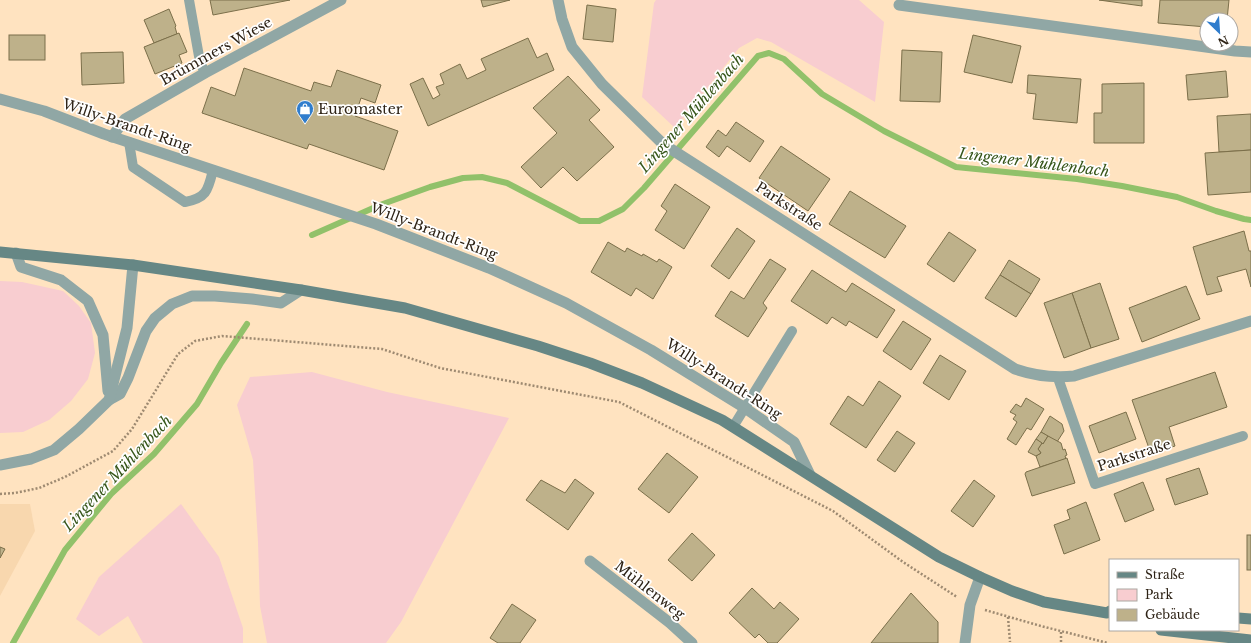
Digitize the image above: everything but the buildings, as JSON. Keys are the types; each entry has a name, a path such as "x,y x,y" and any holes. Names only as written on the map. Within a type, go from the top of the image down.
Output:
{"main road":[{"path":"0,252 133,265 301,290 405,308 538,346 590,363 642,383 722,420 939,557 980,577 1012,591 1044,602 1109,614"},
{"path":"1239,618 1251,619"},
{"path":"1170,631 1251,640"}],"street":[{"name":"Brümmers Wiese","path":"112,137 125,119 205,73 341,0"},
{"name":"Parkstraße","path":"558,0 562,19 572,47 602,84 663,144 1016,369 1029,374 1058,378 1090,372 1251,321"},
{"path":"899,5 1251,52"},
{"name":"Willy-Brandt-Ring","path":"0,99 44,111 112,137 376,224 489,268 566,303 651,350 745,408 794,442 810,475"},
{"path":"16,253 21,267 61,280 88,301 103,335 109,400"},
{"path":"109,400 127,328 133,265"},
{"path":"0,465 31,459 54,450 79,429 109,400 120,394 150,324 172,304 192,296 252,299 281,303 301,290"},
{"name":"Mühlenweg","path":"590,561 670,623 692,643"},
{"path":"965,643 970,605 980,577"}],"lane":[{"path":"189,0 200,62 205,73"},
{"path":"130,142 133,167 186,202 198,199 208,189 213,170"},
{"path":"733,427 792,331"},
{"name":"Parkstraße","path":"1058,378 1094,484 1243,436"}],"path":[{"path":"0,494 15,494 39,488 65,477 113,451 132,429 178,354 195,341 222,336 382,349 440,368 619,402 833,511 903,562 970,605 1008,617 1108,643"},
{"path":"1008,617 1010,642"},
{"path":"1061,631 1061,643"}],"shaded area":[{"path":"0,504 30,504 35,531 0,596"}],"green space":[{"path":"656,0 859,0 884,22 875,102 771,42 757,38 739,48 675,128 642,97 654,3"},
{"path":"0,281 22,282 63,291 79,306 91,323 95,353 88,379 71,401 49,420 23,432 0,433"},
{"path":"312,372 387,392 509,418 401,622 386,643 267,643 260,606 253,460 237,405 250,377"},
{"path":"181,504 219,557 243,628 243,643 143,643 128,616 99,636 76,619 99,577"}],"waterway":[{"name":"Lingener Mühlenbach","path":"312,235 380,205 430,187 463,178 482,177 507,183 580,221 599,221 623,209 644,188 758,56 769,53 784,59 822,94 884,131 956,167 1077,179 1122,186 1177,197 1216,211 1251,220"},
{"name":"Lingener Mühlenbach","path":"13,643 65,550 111,494 154,454 197,404 221,363 247,324"}],"place":[{"name":"Euromaster","path":"305,124"}]}
